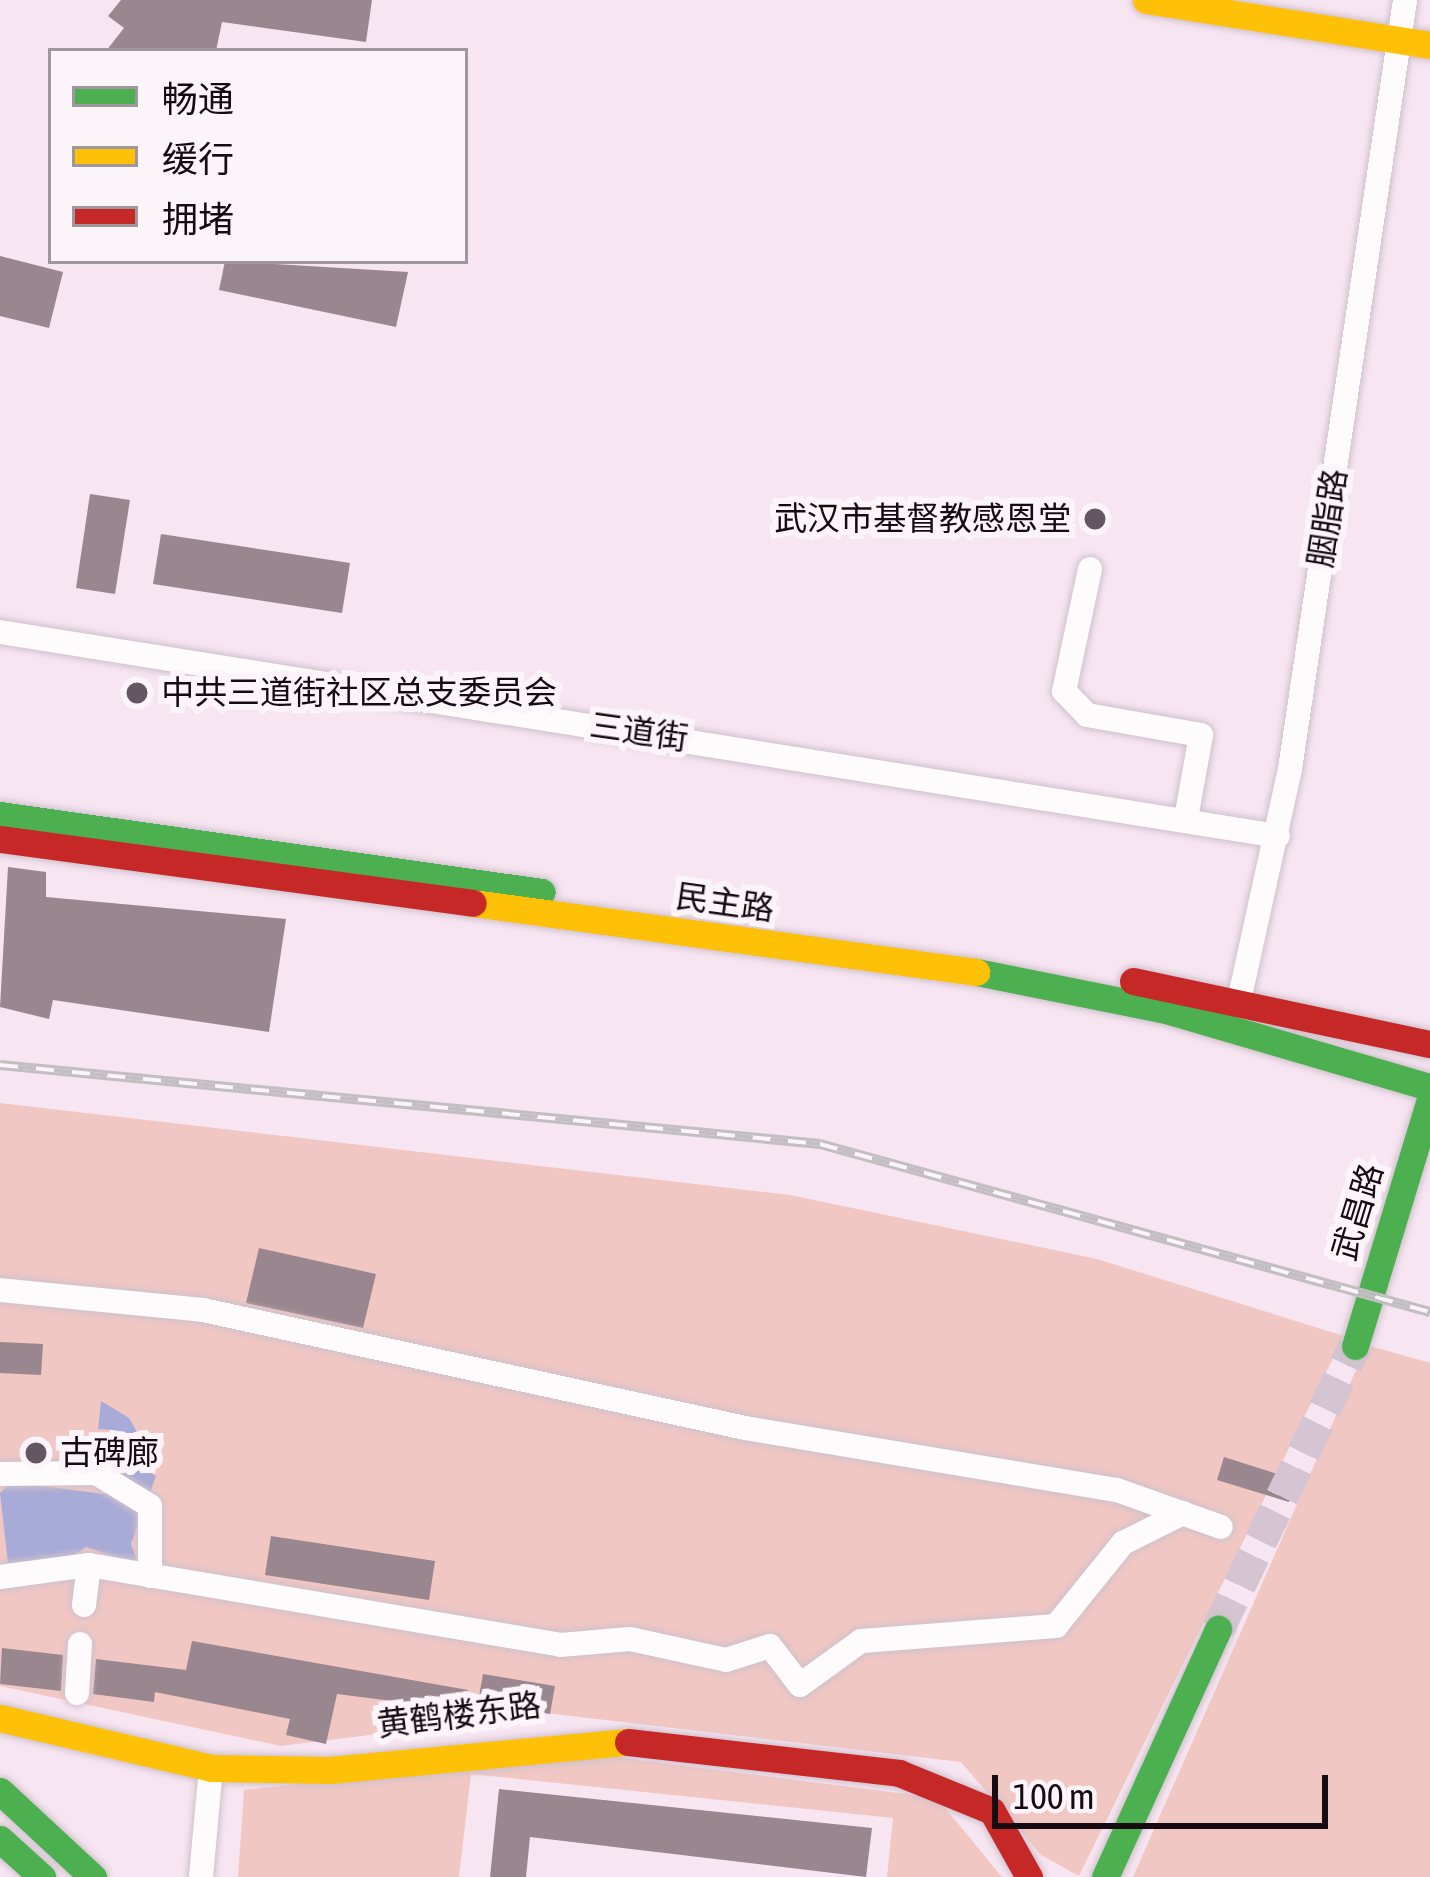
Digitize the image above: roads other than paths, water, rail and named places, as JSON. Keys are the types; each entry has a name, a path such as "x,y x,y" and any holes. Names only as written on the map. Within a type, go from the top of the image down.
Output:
{"main road":[{"path":"1146,0 1430,45"},
{"name":"民主路","path":"0,814 1240,996 1430,1044"},
{"name":"民主路","path":"0,839 994,974 1430,1087"},
{"name":"武昌路","path":"1355,1346 1430,1099"},
{"path":"1106,1877 1218,1629"},
{"name":"黄鹤楼东路","path":"0,1718 78,1745 211,1768 330,1770 589,1738 899,1773 992,1811 1029,1877"},
{"path":"0,1791 93,1877"},
{"path":"0,1839 42,1877"}],"street":[{"name":"胭脂路","path":"1232,1033 1278,836 1405,0"},
{"path":"1090,569 1064,692 1087,715 1201,735 1186,818"},
{"name":"三道街","path":"0,632 1278,836"},
{"path":"0,1290 203,1310 745,1429 1117,1490 1221,1527"},
{"path":"0,1474 96,1473 143,1502 157,1519 150,1576"},
{"path":"0,1577 89,1565 560,1645 630,1639 726,1660 770,1646 800,1685 861,1641 1057,1626 1123,1544 1184,1513"},
{"path":"84,1604 89,1565"},
{"path":"77,1693 80,1644"},
{"path":"201,1877 211,1768"}],"water":[{"path":"101,1401 129,1418 145,1446 139,1467 156,1476 131,1544 139,1565 86,1547 65,1562 8,1563 0,1493 11,1482 112,1495 130,1459 113,1430 98,1429"}],"tunnel":[{"path":"1218,1629 1355,1346"}],"railway":[{"path":"0,1065 820,1144 1430,1312"}],"place":[{"name":"武汉市基督教感恩堂","path":"1095,519"},
{"name":"中共三道街社区总支委员会","path":"137,693"},
{"name":"古碑廊","path":"36,1453"}]}
